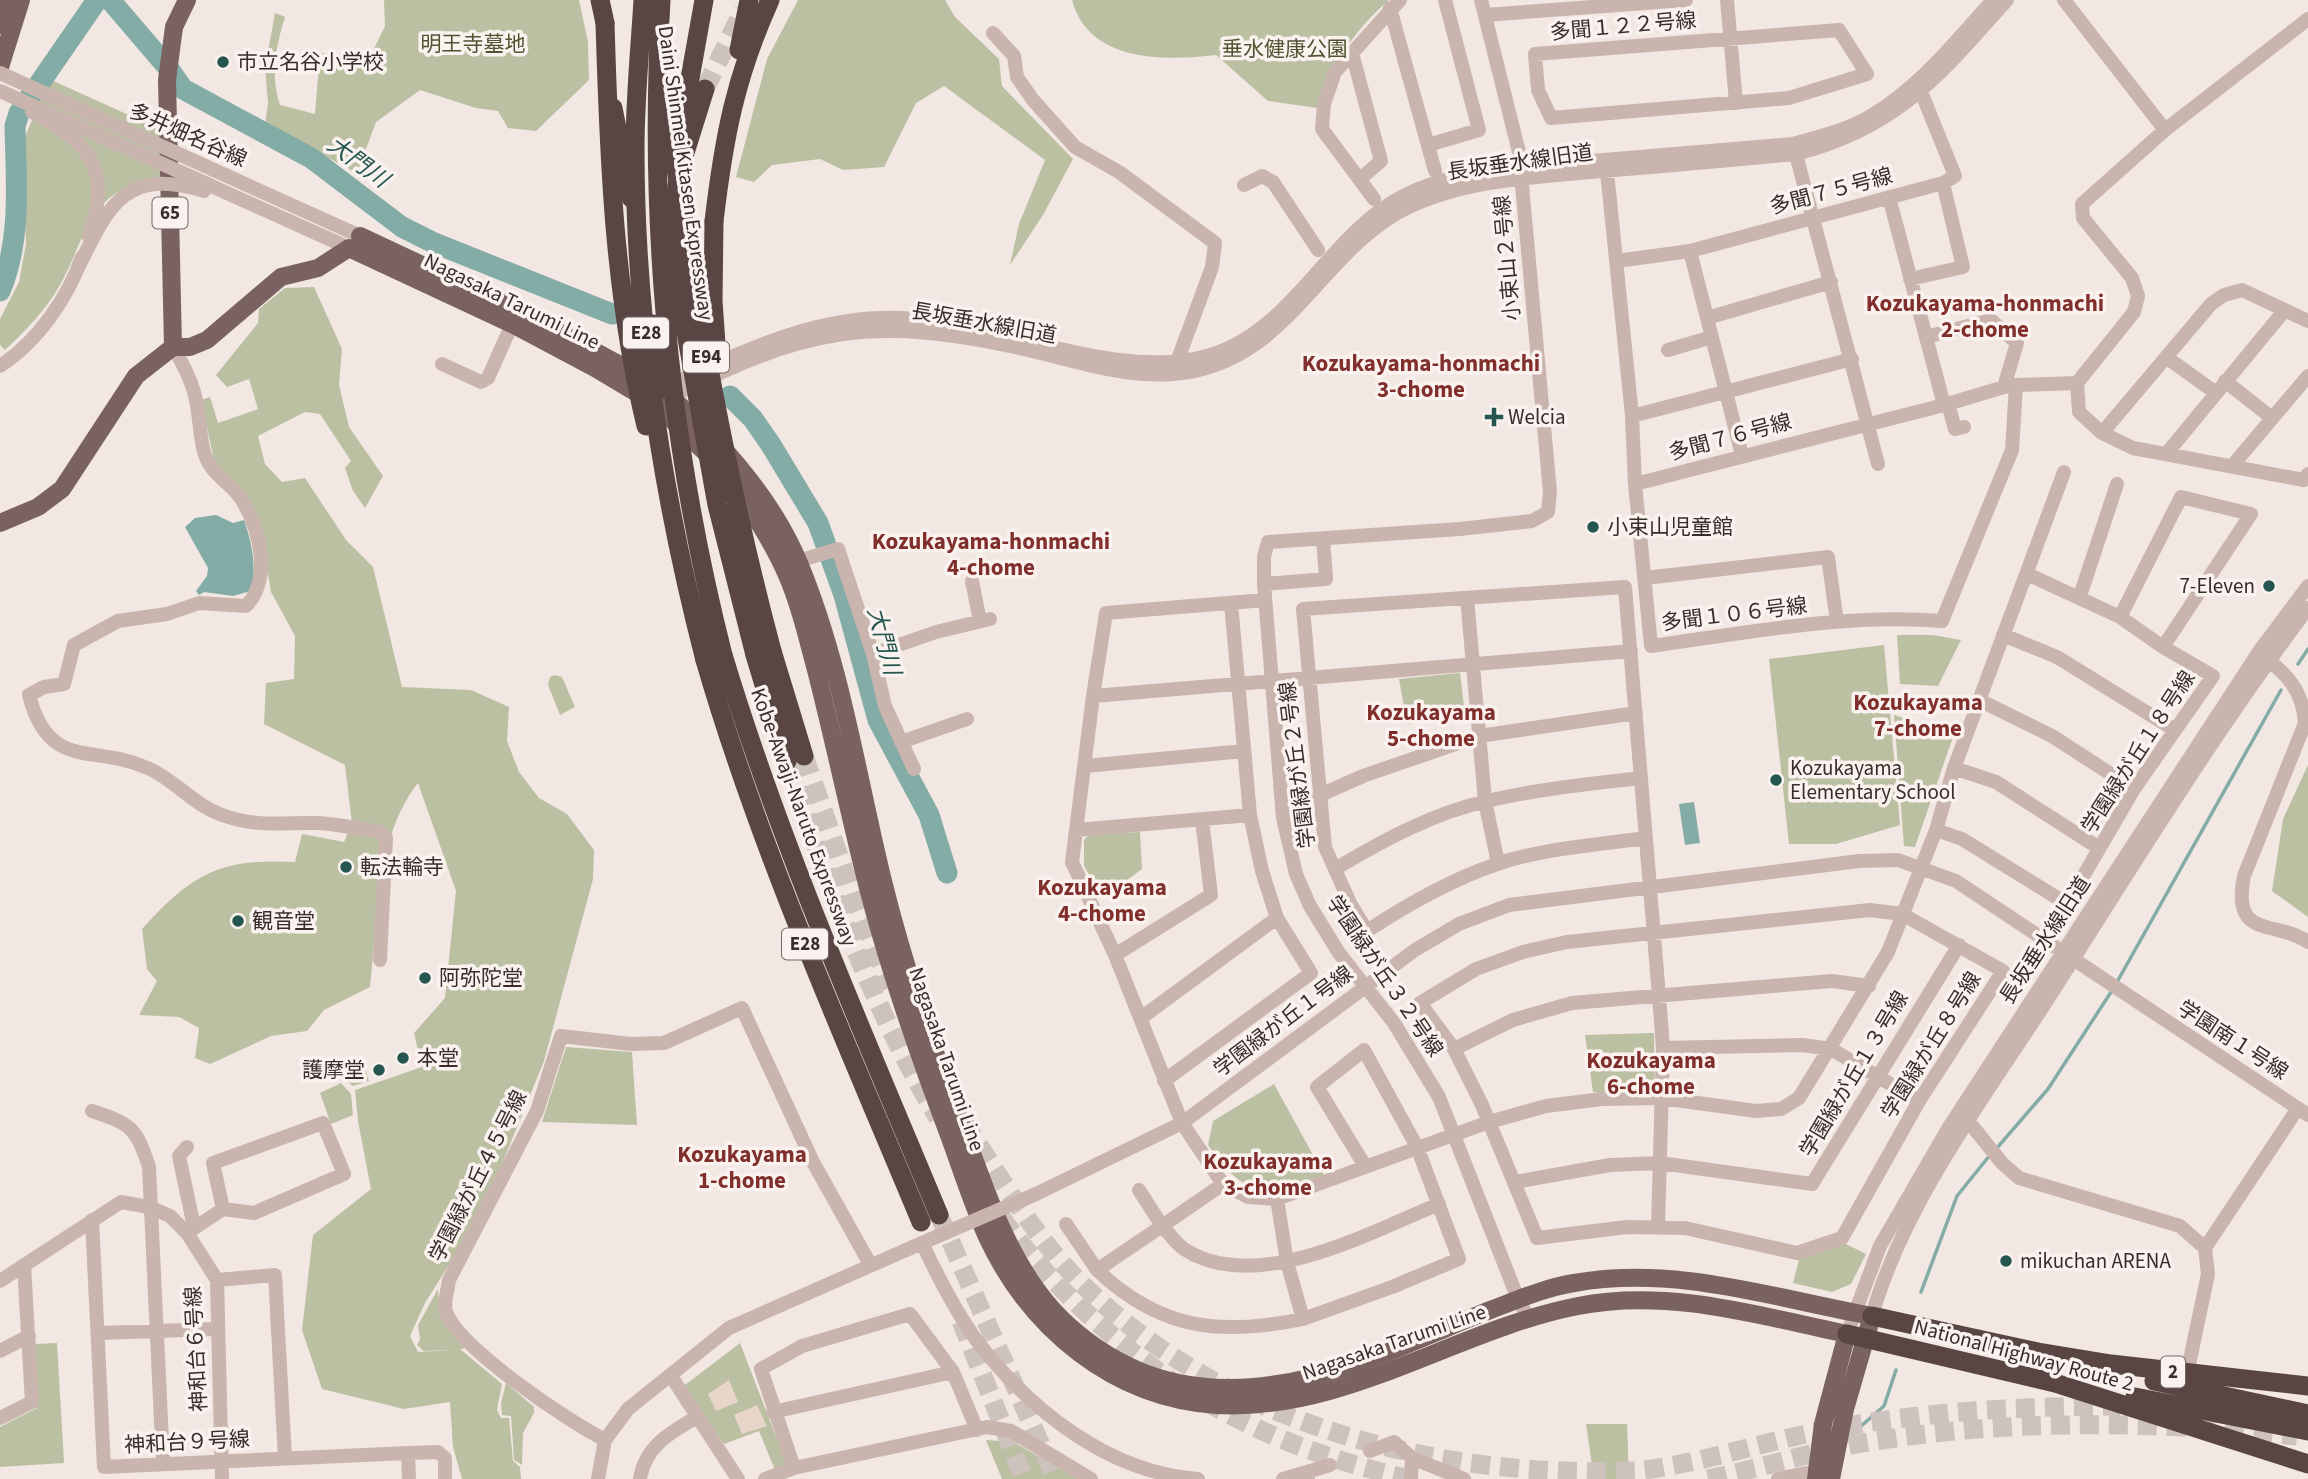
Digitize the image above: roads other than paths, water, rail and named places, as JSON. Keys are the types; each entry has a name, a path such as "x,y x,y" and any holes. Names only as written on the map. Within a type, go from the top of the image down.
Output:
{"highway":[{"path":"602,0 605,70 622,145 664,397"},
{"name":"Daini Shinmei Kitasen Expressway","path":"641,0 715,411 763,653 795,758"},
{"name":"Kobe-Awaji-Naruto Expressway","path":"641,0 635,149 642,290 659,441 714,657 930,1219"},
{"name":"Daini Shinmei Kitasen Expressway","path":"653,61 659,0"},
{"name":"Kobe-Awaji-Naruto Expressway","path":"659,0 656,127 661,289 696,588"},
{"path":"696,588 672,290 671,241 678,152 704,0"},
{"path":"697,33 712,0"},
{"path":"749,0 724,137 715,221 715,325 726,428 763,653"},
{"path":"724,137 745,60 770,0"},
{"path":"603,24 611,198 621,299 641,404 696,588"},
{"path":"664,397 667,254 679,172 705,89"},
{"name":"National Highway Route 2","path":"1863,1314 2038,1352 2187,1374 2308,1386"},
{"name":"National Highway Route 2","path":"1856,1335 2055,1383 2308,1464"},
{"path":"2038,1352 2135,1377 2308,1414"},
{"path":"2055,1383 2308,1431"}],"main road":[{"path":"0,25 7,0"},
{"path":"0,66 21,0"},
{"name":"65","path":"173,347 167,71 174,27 187,0"},
{"path":"0,523 38,507 62,489 136,376 173,347 190,347 207,340 281,277 318,268 355,242"},
{"name":"Nagasaka Tarumi Line","path":"355,242 519,310 606,355 664,397 737,463 773,513 798,561 821,627 884,884 925,1029 1001,1229 1035,1287 1062,1319 1096,1346 1151,1376 1216,1389 1257,1389 1293,1383 1518,1298 1576,1282 1655,1278 1716,1284 1863,1314"},
{"name":"Nagasaka Tarumi Line","path":"355,242 595,368 664,397 760,522 788,576 806,631 868,888 910,1034 987,1236 1021,1296 1045,1324 1087,1360 1146,1390 1173,1398 1215,1405 1258,1405 1298,1400 1336,1390 1530,1320 1582,1305 1651,1299 1736,1311 1856,1335"},
{"path":"1821,1476 1845,1409 1856,1335 1863,1314"}],"street":[{"path":"1428,145 1479,130 1445,0"},
{"name":"小束山２号線","path":"1323,538 1460,530 1532,521 1548,512 1550,492 1521,173 1480,0"},
{"path":"1485,15 1595,3 1686,0"},
{"path":"1727,0 1735,103"},
{"name":"長坂垂水線旧道","path":"1919,87 1993,0"},
{"name":"長坂垂水線旧道","path":"664,397 772,339 814,327 877,318 943,322 1116,359 1174,368 1224,350 1253,334 1284,307 1365,223 1411,191 1444,179 1795,149 1853,136 1890,115 2007,0"},
{"path":"2064,0 2165,130"},
{"path":"1395,4 1435,171"},
{"path":"1374,199 1322,129 1324,104 1335,72 1395,4"},
{"path":"2308,19 2165,130 2082,204 2082,218 2132,278 2138,296 2134,312 2077,383 2079,412 2102,433 2133,448 2304,480 2308,474"},
{"name":"多聞１２２号線","path":"1839,30 1867,75 1788,98 1551,118 1538,90 1535,54 1730,39 1839,30"},
{"path":"993,33 1014,56 1017,77 1033,100 1075,147 1119,172 1215,243 1212,267 1174,368"},
{"path":"1352,53 1381,161 1360,179"},
{"name":"多井畑名谷線","path":"0,72 214,170 355,242"},
{"path":"1910,279 1963,267 1943,183 1955,176 1919,87"},
{"path":"0,94 64,129 76,139 93,163 98,175 99,202 78,268"},
{"name":"多井畑名谷線","path":"0,94 205,188"},
{"path":"1795,149 1878,464"},
{"path":"1606,166 1632,416 1635,485"},
{"path":"1244,186 1262,176 1273,182 1318,250"},
{"path":"0,366 21,349 52,314 107,210 125,193 136,187 160,183 205,188 310,230 355,242"},
{"name":"多聞７５号線","path":"1617,261 1690,251 1943,183"},
{"path":"1889,197 1946,404 1955,429 1965,427"},
{"path":"1690,251 1742,455"},
{"path":"1707,318 1831,282"},
{"path":"2102,433 2211,304 2224,295 2242,290 2308,321"},
{"path":"2167,453 2284,311"},
{"path":"1926,337 1991,320 2017,343 2010,386"},
{"path":"442,364 481,382 488,378 512,324"},
{"path":"1668,350 1712,337"},
{"path":"173,347 195,395 205,454 214,474 242,500 256,537 263,580 256,596 246,606 199,603 167,614 118,621 74,645 64,684 44,687 29,695 35,717 50,740 64,749 149,769 180,788 196,803 223,816 268,826 318,823 381,832 386,838 380,960"},
{"path":"2166,357 2216,393"},
{"path":"1632,416 1852,359"},
{"path":"2232,466 2308,376"},
{"path":"2225,382 2272,418"},
{"name":"多聞７６号線","path":"1635,485 2010,386 2077,383"},
{"name":"多聞１０６号線","path":"1635,485 1651,646 1837,622 1900,618 1942,621 2012,450 2010,386"},
{"path":"1265,600 1106,613 1072,862 1115,955 1182,1123 1223,1184 1248,1197 1277,1199 1489,1122 1558,1105 1602,1099 1661,1098 1756,1111 1781,1109 1798,1098 1888,952 1936,830 1954,768 2003,635 2027,573 2057,508 2064,472"},
{"path":"2080,596 2117,484"},
{"path":"2120,617 2181,497 2251,514 2163,647"},
{"path":"1265,584 1326,579 1323,538"},
{"name":"学園緑が丘３２号線","path":"1323,538 1268,542 1264,557 1271,681 1289,850 1310,906 1339,953 1394,1023 1420,1064 1455,1134 1518,1298 1530,1320"},
{"path":"798,561 838,549 873,654 885,706 914,769"},
{"path":"1644,578 1828,557 1837,622"},
{"name":"学園緑が丘１８号線","path":"1936,830 1962,839 2067,904 2134,789 2213,676 2163,647 2120,617 2027,573"},
{"path":"873,654 936,632 985,620 972,581"},
{"name":"長坂垂水線旧道","path":"1863,1314 1880,1247 1949,1127 2067,956 2308,586"},
{"name":"学園緑が丘２号線","path":"1631,652 1625,587 1303,609 1318,796 1325,847 1367,931 1410,902 1498,863 1572,848 1646,838"},
{"path":"1467,598 1485,801 1498,863"},
{"path":"1164,1081 1311,973 1277,918 1262,871 1250,815 1231,603"},
{"name":"長坂垂水線旧道","path":"2264,656 2308,608"},
{"path":"2003,635 2057,657 2175,730"},
{"path":"1093,696 1631,652 1663,1048 1658,1227"},
{"path":"2264,656 2293,682 2303,702 2305,723 2244,876 2241,894 2244,909 2260,926 2308,942"},
{"path":"1979,700 2052,736 2134,789"},
{"path":"1318,796 1363,776 1479,736 1636,713"},
{"path":"901,742 967,719"},
{"path":"1085,766 1244,751"},
{"path":"1954,768 1996,782 2099,848"},
{"path":"1335,869 1388,838 1485,801 1563,787 1641,778"},
{"path":"1077,830 1250,815"},
{"path":"1115,955 1210,895 1202,820"},
{"name":"学園緑が丘１号線","path":"598,1479 605,1440 628,1409 729,1328 870,1264 1036,1194 1182,1123 1415,950 1459,924 1509,905 1859,861 1898,860 1955,881 2092,973"},
{"name":"学園緑が丘８号線","path":"1870,911 1902,914 2003,971 1919,1101 1842,1238 1797,1253 1710,1233 1658,1227 1577,1231 1537,1238 1489,1122 1454,1049 1420,1003 1476,969 1524,952 1567,942 1870,911"},
{"path":"1141,1018 1277,918"},
{"name":"学園緑が丘１３号線","path":"1515,1182 1610,1165 1660,1163 1812,1184 1959,945"},
{"name":"長坂垂水線旧道","path":"1863,1314 1903,1234 2067,956"},
{"name":"学園南１号線","path":"2092,973 2303,1111"},
{"path":"1454,1049 1513,1020 1572,1003 1832,981 1869,986"},
{"name":"学園緑が丘４５号線","path":"605,1440 546,1405 497,1365 454,1329 445,1309 449,1280 537,1111 561,1035 631,1044 664,1043 743,1008 814,1162 870,1264"},
{"path":"1663,1048 1802,1045 1830,1049 1919,1101"},
{"path":"1066,1224 1097,1270 1137,1304 1196,1326 1260,1328 1303,1319 1459,1259 1418,1147 1364,1050 1317,1087 1364,1166"},
{"path":"92,1111 127,1123 141,1144 149,1167 163,1464"},
{"path":"2205,1248 2303,1111"},
{"path":"1969,1122 2002,1163 2019,1178 2180,1226 2205,1248 2208,1274 2187,1374"},
{"path":"187,1147 179,1156 179,1171 190,1230 223,1209 254,1213 344,1174 323,1123 213,1163 223,1209"},
{"path":"1097,1270 1223,1184"},
{"path":"1139,1190 1163,1226 1182,1248 1202,1259 1251,1265 1287,1262 1319,1253 1439,1204"},
{"path":"1277,1199 1287,1262 1303,1319"},
{"name":"神和台６号線","path":"0,1281 121,1202 149,1207 170,1216 190,1230 217,1280 222,1479"},
{"name":"神和台９号線","path":"92,1220 104,1467 439,1452 445,1458 445,1479"},
{"path":"922,1243 962,1318 1010,1379 1070,1432 1155,1477 1198,1479"},
{"path":"0,1418 32,1402 24,1265"},
{"path":"217,1280 275,1275 285,1458"},
{"path":"794,1468 761,1370 802,1346 910,1314 953,1372 977,1430"},
{"path":"98,1333 217,1329"},
{"path":"0,1351 29,1336"},
{"path":"773,1412 953,1372"},
{"path":"671,1376 738,1479"},
{"path":"640,1479 642,1465 654,1446 696,1417"},
{"path":"765,1479 794,1468 987,1427 1012,1431 1091,1479"},
{"path":"1370,1451 1394,1442 1412,1458 1464,1479"},
{"path":"408,1453 409,1479"},
{"path":"1411,1479 1412,1458"},
{"path":"1283,1479 1307,1476 1330,1465"},
{"path":"1778,1479 1821,1476"}],"water":[{"path":"216,515 233,523 244,520 253,555 251,591 233,596 204,592 199,595 196,591 207,576 208,568 185,527 195,518"},
{"path":"1694,802 1700,843 1685,845 1679,804"}],"waterway":[{"path":"0,291 15,231 15,126 19,113 97,0"},
{"name":"大門川","path":"110,0 183,89 311,158 402,227 432,242 612,314"},
{"name":"大門川","path":"730,396 753,419 818,523 844,595 878,720 929,815 947,873"},
{"path":"2298,664 2308,649"},
{"path":"2117,982 2281,690"},
{"path":"1996,1149 2048,1089 2113,989"},
{"path":"1921,1292 1957,1196 1990,1155"},
{"path":"1852,1434 1884,1406 1896,1370"}],"tunnel":[{"path":"705,89 743,10"},
{"path":"804,756 854,899 891,987"},
{"path":"787,761 853,944 892,1032 938,1118"},
{"path":"963,1121 1057,1258 1130,1326 1193,1369 1261,1404 1332,1432 1406,1452 1483,1465 1560,1471 1637,1471 1682,1464 1815,1432 1890,1420 2005,1409 2120,1406"},
{"path":"939,1215 1056,1479"},
{"path":"1001,1217 1038,1264 1079,1306 1122,1344 1170,1380"},
{"path":"961,1321 1024,1479"},
{"path":"1205,1401 1254,1427 1304,1448 1409,1479"},
{"path":"1708,1479 1868,1442 1975,1429 2136,1425 2297,1436"}],"place":[{"name":"市立名谷小学校","path":"223,62"},
{"name":"Welcia","path":"1494,417"},
{"name":"小束山児童館","path":"1593,527"},
{"name":"7-Eleven","path":"2269,586"},
{"name":"Kozukayama Elementary School","path":"1776,780"},
{"name":"転法輪寺","path":"346,867"},
{"name":"観音堂","path":"238,921"},
{"name":"阿弥陀堂","path":"425,978"},
{"name":"本堂","path":"403,1058"},
{"name":"護摩堂","path":"379,1070"},
{"name":"mikuchan ARENA","path":"2006,1261"}],"district":[{"name":"Kozukayama-honmachi 2-chome","path":"1985,316"},
{"name":"Kozukayama-honmachi 3-chome","path":"1421,376"},
{"name":"Kozukayama-honmachi 4-chome","path":"991,554"},
{"name":"Kozukayama 7-chome","path":"1918,715"},
{"name":"Kozukayama 5-chome","path":"1431,725"},
{"name":"Kozukayama 4-chome","path":"1102,900"},
{"name":"Kozukayama 6-chome","path":"1651,1073"},
{"name":"Kozukayama 1-chome","path":"742,1167"},
{"name":"Kozukayama 3-chome","path":"1268,1174"}],"park label":[{"name":"明王寺墓地","path":"473,44"},
{"name":"垂水健康公園","path":"1285,49"}]}
